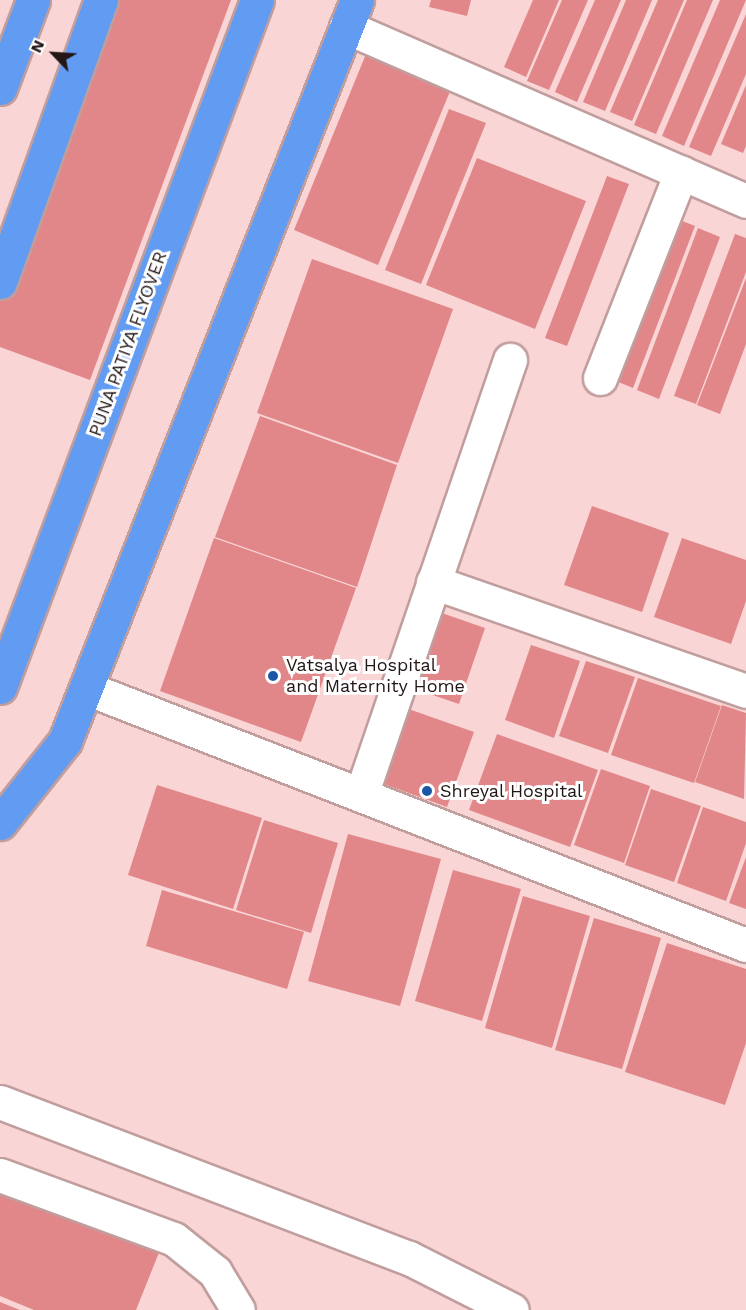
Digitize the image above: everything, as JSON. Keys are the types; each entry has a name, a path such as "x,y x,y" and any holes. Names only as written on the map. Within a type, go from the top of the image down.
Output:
{"highway":[{"path":"0,88 8,43 33,0"},
{"path":"0,282 101,0"},
{"name":"PUNA PATIYA FLYOVER","path":"0,687 256,0"},
{"path":"0,823 65,741 351,14"}],"street":[{"path":"351,14 746,201"},
{"path":"600,378 681,172"},
{"path":"360,795 510,360"},
{"path":"433,582 746,691"},
{"path":"86,688 746,945"},
{"path":"0,1102 409,1258 512,1310"},
{"path":"0,1175 174,1239 215,1272 238,1310"}],"building":[{"path":"101,0 231,0 90,380 0,347 0,271"},
{"path":"431,0 471,0 467,16 429,7"},
{"path":"533,0 559,0 526,77 504,67"},
{"path":"562,0 588,0 549,90 527,81"},
{"path":"595,0 621,0 577,102 555,92"},
{"path":"626,0 652,0 605,111 583,102"},
{"path":"658,0 684,0 632,121 610,112"},
{"path":"687,0 713,0 656,134 634,125"},
{"path":"720,0 746,0 684,146 662,136"},
{"path":"746,14 746,74 711,156 689,147"},
{"path":"366,54 451,89 378,265 294,230"},
{"path":"746,85 746,146 743,153 721,144"},
{"path":"449,109 486,123 421,284 385,270"},
{"path":"477,158 586,201 535,329 426,285"},
{"path":"607,176 629,184 567,346 545,338"},
{"path":"672,217 695,226 633,388 611,379"},
{"path":"698,228 720,237 659,399 637,390"},
{"path":"735,234 746,238 746,272 696,404 674,396"},
{"path":"312,259 453,309 398,463 257,413"},
{"path":"746,278 746,344 720,414 697,405"},
{"path":"260,416 397,465 357,587 215,537"},
{"path":"592,506 669,533 642,612 564,585"},
{"path":"214,538 356,588 301,742 160,691"},
{"path":"682,538 746,560 746,601 731,644 654,617"},
{"path":"436,611 485,628 459,704 409,687"},
{"path":"531,645 580,661 554,738 505,720"},
{"path":"586,661 635,677 608,753 559,736"},
{"path":"638,678 721,706 694,783 611,755"},
{"path":"722,705 746,713 744,799 695,782"},
{"path":"400,706 474,732 447,807 373,780"},
{"path":"497,734 598,770 570,847 469,810"},
{"path":"601,769 650,786 624,863 574,845"},
{"path":"157,785 262,818 233,909 128,875"},
{"path":"651,789 701,806 674,882 625,865"},
{"path":"703,807 746,822 746,843 726,901 677,883"},
{"path":"264,820 338,843 311,933 236,910"},
{"path":"348,834 441,859 400,1006 308,981"},
{"path":"746,857 746,909 729,903"},
{"path":"453,870 521,889 482,1021 415,1001"},
{"path":"162,890 304,932 287,989 146,946"},
{"path":"523,896 590,916 552,1048 485,1028"},
{"path":"594,918 661,938 622,1069 555,1050"},
{"path":"667,943 746,969 746,1043 725,1105 625,1072"},
{"path":"0,1185 160,1250 136,1310 34,1310 0,1296"},
{"path":"0,1302 20,1310 0,1310"}],"place":[{"name":"Vatsalya Hospital and Maternity Home","path":"273,676"},
{"name":"Shreyal Hospital","path":"427,791"}]}
